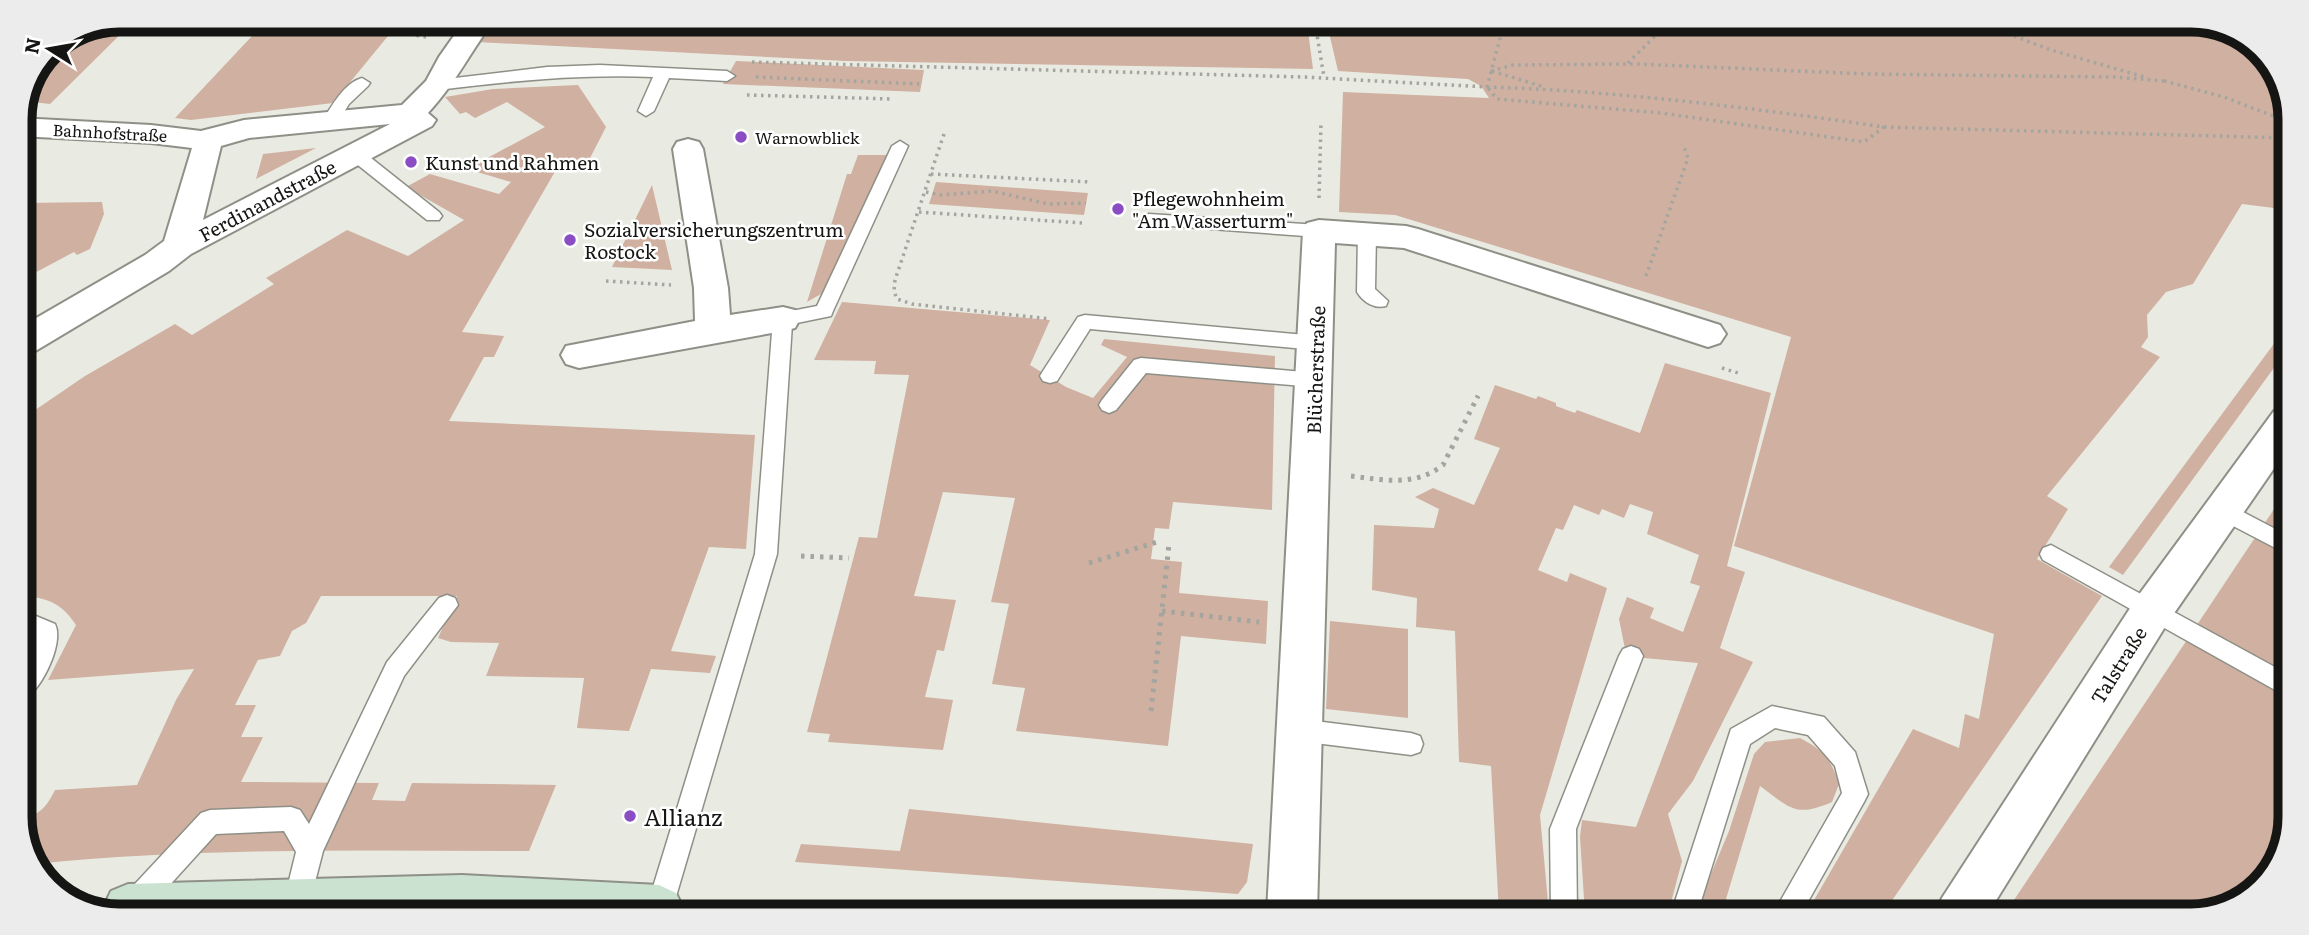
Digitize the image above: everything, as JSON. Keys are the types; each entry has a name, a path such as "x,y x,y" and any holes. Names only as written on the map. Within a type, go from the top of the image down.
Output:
{"street":[{"path":"201,140 222,137 244,129 411,113 435,100 471,32"},
{"name":"Ferdinandstraße","path":"32,336 157,263 179,246 355,154 435,100"},
{"name":"Ferdinandstraße","path":"355,154 380,136 385,115"},
{"name":"Bahnhofstraße","path":"32,128 151,134 201,140"},
{"name":"Ferdinandstraße","path":"179,246 207,148 201,140"},
{"path":"688,149 710,288 713,330"},
{"path":"1319,231 1406,237 1708,334"},
{"name":"Blücherstraße","path":"1292,904 1316,361 1319,231"},
{"path":"579,355 783,319"},
{"name":"Talstraße","path":"1968,904 2153,609 2222,510 2277,443"},
{"path":"351,904 462,900 509,904"}],"lane":[{"path":"435,100 547,72 600,70 727,76"},
{"path":"646,111 663,73"},
{"path":"330,121 343,101 362,83"},
{"path":"661,904 766,554 783,319 824,312 900,146"},
{"path":"355,154 433,216"},
{"path":"1149,220 1319,231"},
{"path":"1367,234 1366,292 1379,301"},
{"path":"1050,376 1085,322 1316,361"},
{"path":"1109,405 1141,365 1316,361"},
{"path":"2222,510 2278,540"},
{"path":"2051,554 2278,680"},
{"path":"296,904 310,850 395,669 447,605"},
{"path":"32,625 47,631 42,657 32,673"},
{"path":"1564,904 1563,829 1631,656"},
{"path":"1687,904 1740,737 1772,717 1815,725 1846,760 1855,794 1792,904"},
{"path":"1299,730 1411,744"},
{"path":"133,904 210,822 291,819 310,850"}],"path":[{"path":"398,32 463,43"},
{"path":"1316,32 1324,77"},
{"path":"1487,87 1502,32"},
{"path":"1628,64 1661,32"},
{"path":"2005,32 2091,62 2224,97 2277,117"},
{"path":"749,62 924,70 1154,70 1324,77 1552,89 1761,109 1884,127 2277,138"},
{"path":"1491,71 1513,65 1628,64 1866,74 2115,77 2164,82"},
{"path":"1491,71 1552,89"},
{"path":"727,76 921,84"},
{"path":"1487,87 1497,99 1661,113 1864,142 1884,127"},
{"path":"743,95 893,99"},
{"path":"1319,231 1321,122"},
{"path":"944,134 895,281 897,299 912,304 1085,322"},
{"path":"1634,310 1688,158 1683,144"},
{"path":"931,174 1091,182"},
{"path":"926,192 941,195 992,191 1048,204 1086,203"},
{"path":"919,212 1082,223"},
{"path":"606,281 710,288"},
{"path":"1311,473 1413,482 1434,474 1443,465 1479,393"},
{"path":"1089,563 1157,542"},
{"path":"1151,711 1169,544"},
{"path":"766,554 849,558"},
{"path":"1162,611 1305,627"}],"shaded area":[{"path":"123,32 50,104 33,102 34,96 46,70 57,57 85,38 102,33"},
{"path":"256,32 358,32 388,36 333,103 191,120 175,118"},
{"path":"484,32 1308,32 1313,69 845,61 477,42"},
{"path":"1329,32 2190,32 2207,33 2234,43 2252,57 2266,75 2273,91 2277,113 2277,208 2242,204 2193,284 2166,292 2147,315 2148,337 2141,347 2160,357 2047,496 2068,509 2037,559 2102,596 1890,904 1812,904 1913,729 1959,748 1965,714 1979,719 1994,634 1734,546 1791,337 1395,215 1339,212 1343,92 1489,98 1481,86 1468,79 1338,71"},
{"path":"736,61 924,70 920,92 723,84"},
{"path":"578,85 606,127 587,164 560,163 462,332 504,336 494,357 484,357 449,421 755,435 746,549 709,547 671,651 716,656 710,673 651,669 629,731 577,728 584,678 486,676 499,643 451,642 438,638 457,596 321,596 306,623 292,631 280,656 258,660 235,705 256,705 241,737 263,737 241,782 379,783 372,800 405,801 412,783 556,785 529,851 220,852 45,863 33,833 32,815 41,810 55,790 137,785 176,700 194,669 48,680 76,625 59,606 32,597 32,412 85,376 175,324 192,335 274,284 266,278 347,230 408,256 464,220 406,187 430,174 499,194 511,182 467,169 545,127 507,102 475,118 466,112 460,114 445,97 493,89"},
{"path":"316,148 256,179 263,154"},
{"path":"858,155 897,155 835,286 807,302 847,174 851,174"},
{"path":"936,182 1088,193 1084,215 929,204"},
{"path":"652,185 672,270 612,267"},
{"path":"102,202 104,214 90,249 77,255 74,252 32,274 32,203"},
{"path":"842,302 1050,320 1030,365 1066,387 1093,398 1127,357 1101,345 1104,339 1275,356 1272,510 1173,502 1169,529 1155,528 1151,559 1182,562 1179,593 1268,601 1266,644 1181,636 1168,746 1016,731 1025,688 992,684 1009,604 991,602 1015,498 943,492 914,596 956,600 944,651 937,650 925,697 953,700 943,750 828,742 830,734 807,732 859,537 877,538 909,375 874,374 876,361 814,360"},
{"path":"2277,339 2277,363 2123,575 2109,567"},
{"path":"1665,363 1771,393 1727,566 1745,572 1720,648 1753,662 1693,781 1668,814 1682,861 1671,904 1584,904 1580,837 1582,820 1636,827 1698,663 1644,658 1625,649 1619,619 1627,597 1654,608 1650,618 1683,632 1700,586 1690,583 1699,555 1647,534 1653,512 1630,504 1624,518 1602,509 1599,515 1574,505 1563,530 1556,528 1538,570 1567,582 1570,573 1607,588 1540,815 1548,904 1499,904 1491,766 1459,762 1455,631 1416,627 1417,598 1372,590 1374,525 1434,528 1439,509 1415,497 1433,488 1474,505 1500,448 1474,439 1495,385 1536,399 1538,396 1575,413 1577,410 1640,433"},
{"path":"2278,504 2278,816 2276,833 2266,860 2239,889 2202,903 2011,904"},
{"path":"1330,621 1408,629 1408,718 1326,709"},
{"path":"1800,738 1821,751 1833,768 1839,784 1832,802 1801,810 1786,805 1760,786 1726,899 1728,904 1699,904 1729,831 1754,754 1765,742"},
{"path":"909,809 1253,844 1247,882 1238,894 795,862 801,844 900,851"}],"place":[{"name":"Warnowblick","path":"741,137"},
{"name":"Kunst und Rahmen","path":"411,162"},
{"name":"Pflegewohnheim \"Am Wasserturm\"","path":"1118,209"},
{"name":"Sozialversicherungszentrum Rostock","path":"570,240"},
{"name":"Allianz","path":"630,816"}]}
